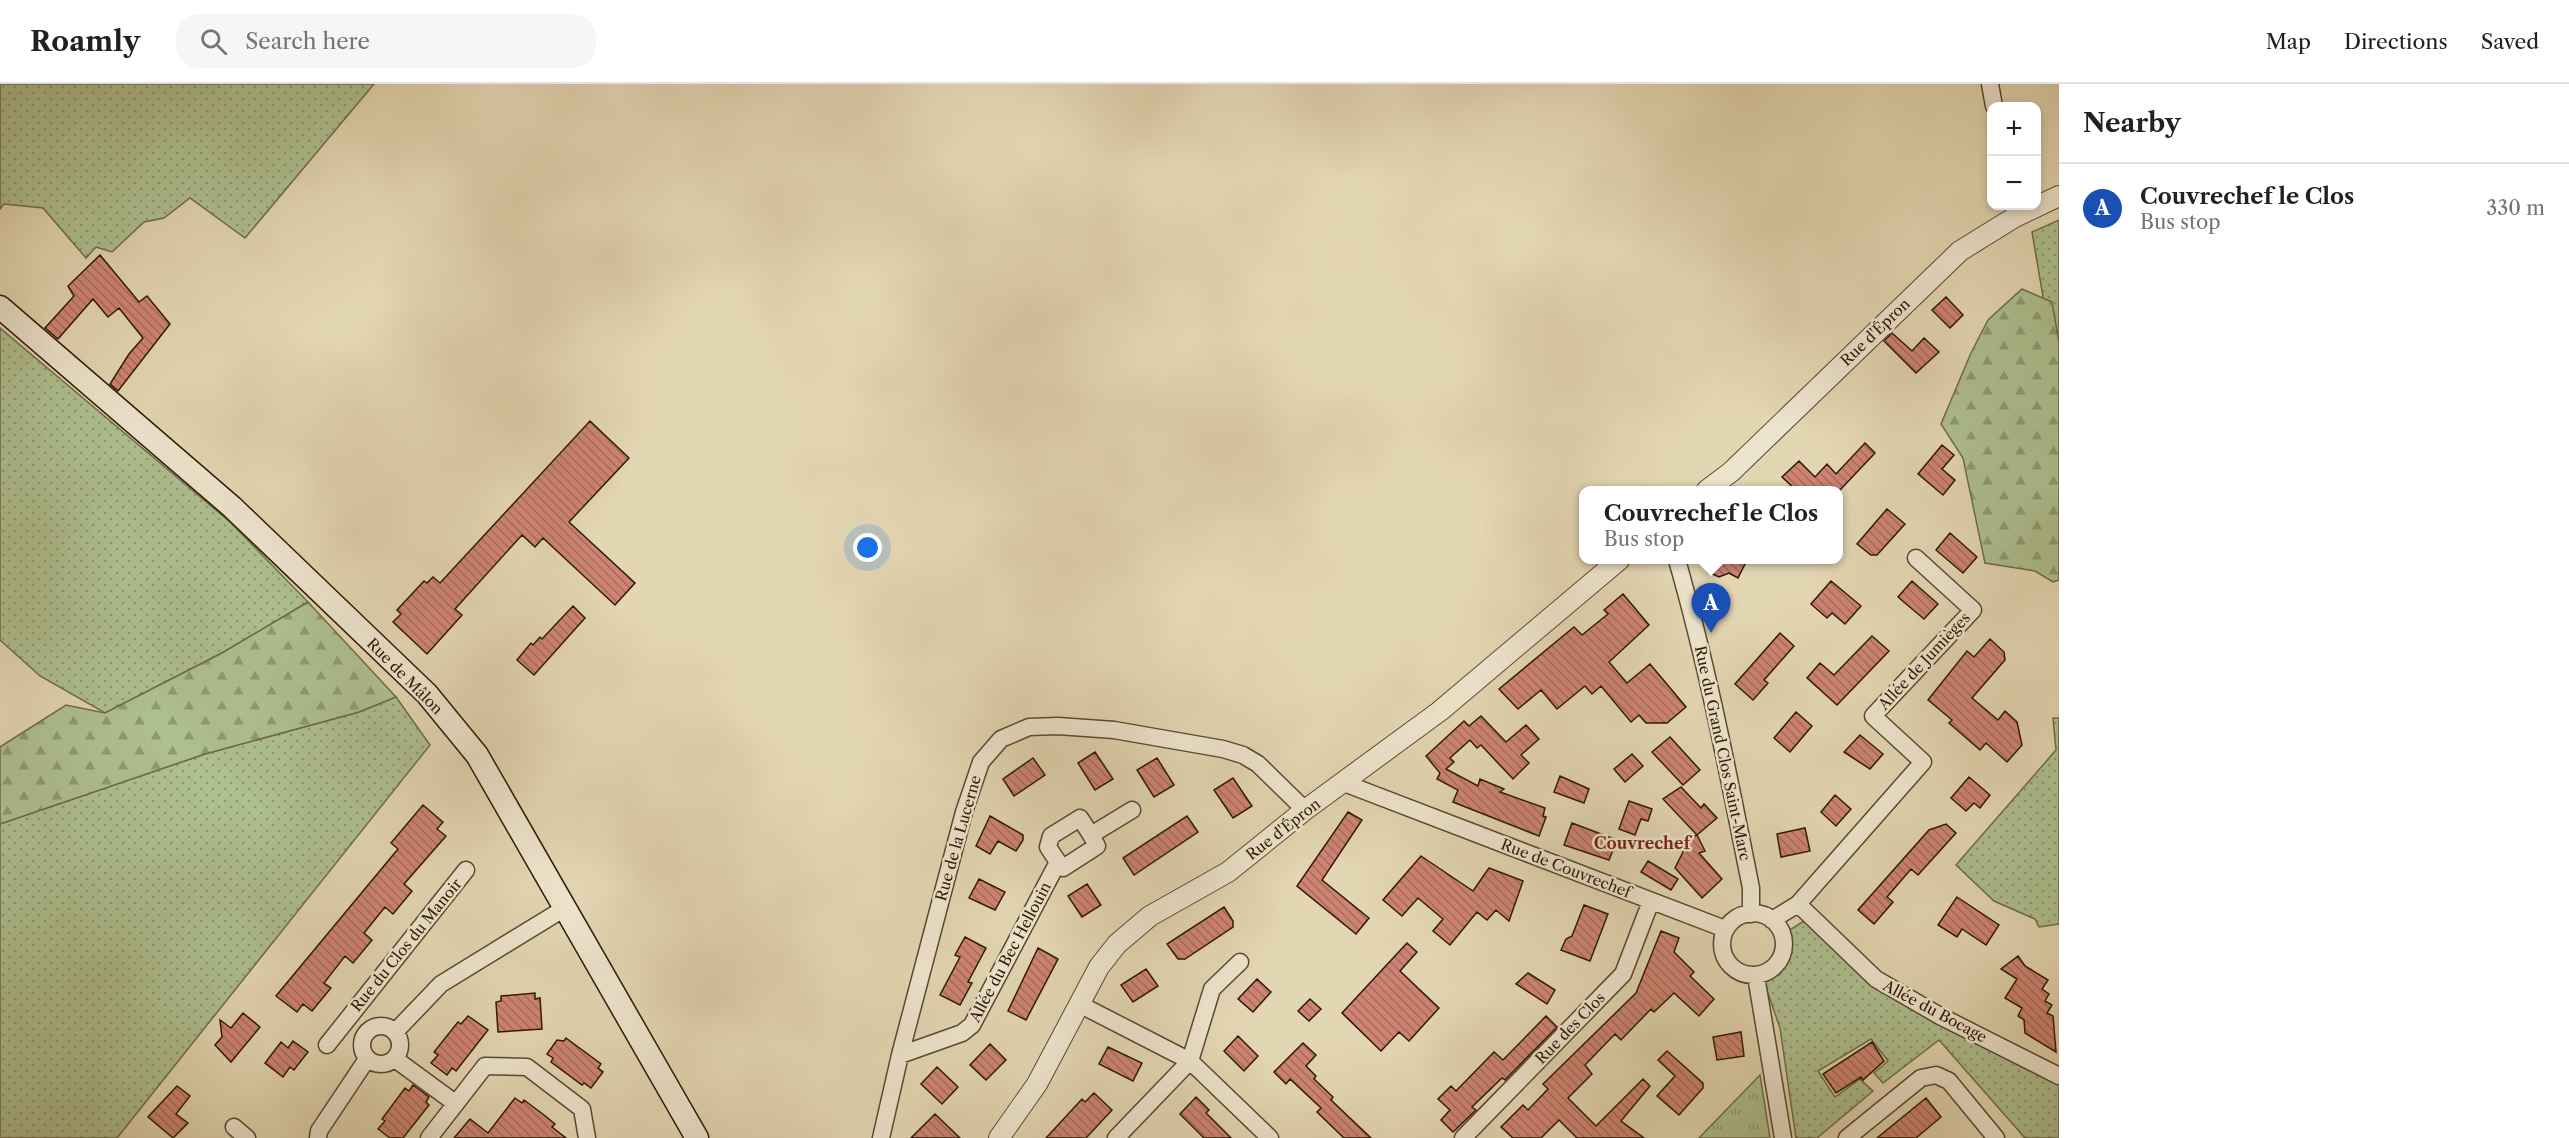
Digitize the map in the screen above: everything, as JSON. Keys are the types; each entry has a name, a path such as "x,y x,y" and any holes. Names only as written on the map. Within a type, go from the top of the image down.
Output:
{"main road":[{"name":"Rue de Mâlon","path":"0,307 232,507 427,694 477,755 697,1138"}],"street":[{"path":"1990,84 1993,102"},
{"name":"Rue d'Épron","path":"1712,486 1731,472 1960,251 2014,211 2059,196"},
{"name":"Allée de Jumièges","path":"1772,920 1797,904 1923,762 1873,716 1973,610 1916,558"},
{"name":"Rue d'Épron","path":"999,1138 1037,1084 1099,967 1117,944 1137,926 1228,872 1305,810 1440,711 1614,564"},
{"name":"Rue du Grand Clos Saint-Marc","path":"1678,564 1693,615 1718,725 1751,888 1751,914"},
{"name":"Rue de la Lucerne","path":"900,1055 964,812 981,762 1001,739 1029,727 1058,726 1114,730 1224,749 1243,755 1258,764 1305,810"},
{"name":"Rue de Couvrechef","path":"1344,783 1725,929"},
{"path":"1058,862 1048,847 1051,836 1080,818 1091,835 1132,810"},
{"name":"Allée du Bec Hellouin","path":"900,1055 962,1033 972,1025 1058,862 1062,868 1097,846 1091,835"},
{"name":"Rue du Clos du Manoir","path":"327,1045 466,870"},
{"name":"Rue des Clos","path":"1463,1138 1623,974 1651,901"},
{"name":"Allée du Bocage","path":"1797,904 1876,979 1940,1016 2059,1076"},
{"path":"318,1138 319,1131 367,1059 384,1065 395,1059 400,1042 395,1032 441,984 565,908"},
{"path":"1751,914 1762,915 1772,920 1783,938 1782,954 1773,967 1756,976 1736,970 1728,963 1722,943 1725,929 1741,916 1751,914"},
{"path":"1116,1138 1190,1061 1212,989 1240,962"},
{"path":"1756,976 1783,1138"},
{"path":"1079,1004 1190,1061 1270,1138"},
{"name":"Rue du Clos du Manoir","path":"346,1020 364,1035"},
{"name":"Rue du Clos du Manoir","path":"367,1059 361,1047 364,1035 379,1026 395,1032"},
{"path":"881,1138 900,1055"},
{"path":"395,1059 455,1103"},
{"path":"429,1138 485,1066 527,1066 582,1109 587,1138"},
{"path":"1847,1138 1921,1078 1936,1075 1949,1081 1996,1138"},
{"path":"234,1127 247,1138"}],"green space":[{"path":"0,84 374,84 245,238 190,198 164,218 144,222 112,252 96,247 86,258 43,208 4,204 0,209"},
{"path":"2059,220 2059,391 2032,232"},
{"path":"2022,289 2052,302 2059,342 2059,580 2053,582 2035,571 1985,563 1963,458 1941,424 1971,353 1988,320"},
{"path":"0,328 230,522 308,602 222,653 105,713 40,676 0,640"},
{"path":"308,602 396,697 359,712 205,754 0,824 0,747 66,705 105,713 222,653"},
{"path":"396,697 430,745 117,1138 0,1138 0,824 205,754 359,712"},
{"path":"2053,718 2059,718 2059,924 2039,927 2035,919 1994,901 1956,865 2056,750"},
{"path":"1804,921 1830,945 2059,1084 2059,1138 2025,1138 1939,1040 1883,1083 1874,1073 1888,1061 1871,1039 1818,1071 1835,1097 1860,1079 1873,1091 1817,1138 1796,1138 1780,1028 1763,979 1792,953 1788,931"},
{"path":"1760,1075 1770,1138 1699,1138"}],"building":[{"path":"100,255 139,302 147,296 170,324 118,391 110,384 129,354 143,338 119,308 108,317 93,299 58,339 45,328 74,296 68,286"},
{"path":"1946,297 1963,315 1950,328 1932,310"},
{"path":"1892,333 1912,351 1924,338 1939,352 1916,373 1884,341"},
{"path":"590,421 629,458 569,522 635,583 615,605 543,538 535,547 522,535 455,609 462,615 427,654 393,622 401,614 397,610 424,581 427,583 433,577 440,583"},
{"path":"1865,443 1875,453 1843,487 1792,486 1782,477 1799,461 1815,477 1827,464 1836,474"},
{"path":"1942,445 1954,455 1942,469 1955,480 1943,495 1918,474"},
{"path":"1887,509 1905,524 1877,555 1871,555 1857,544"},
{"path":"1950,533 1977,557 1963,573 1936,550"},
{"path":"1712,564 1745,564 1738,578 1729,573 1719,577 1708,572"},
{"path":"1831,581 1861,606 1845,624 1832,613 1827,618 1811,604"},
{"path":"1912,581 1938,604 1924,619 1898,597"},
{"path":"1623,594 1649,625 1609,662 1627,683 1650,664 1686,707 1667,723 1646,723 1639,715 1631,722 1601,686 1592,694 1585,686 1557,709 1541,690 1518,709 1499,689 1574,627 1582,635 1608,614 1604,610"},
{"path":"573,606 585,618 534,675 517,660 531,643 533,645 540,637 542,639"},
{"path":"1780,633 1794,646 1764,680 1768,683 1753,700 1735,684"},
{"path":"1872,636 1889,651 1837,705 1807,678 1820,663 1834,675"},
{"path":"1990,639 2004,652 2005,660 1972,698 1998,720 2005,711 2017,722 2022,745 2007,762 1986,743 1980,750 1949,723 1952,720 1928,700 1967,651 1974,657"},
{"path":"1796,712 1812,726 1790,752 1774,738"},
{"path":"1481,716 1506,742 1526,725 1539,739 1521,755 1529,763 1513,779 1481,745 1477,748 1470,740 1450,758 1454,762 1446,769 1478,786 1480,779 1504,789 1500,792 1545,808 1543,816 1546,817 1539,836 1453,802 1458,790 1437,779 1440,773 1426,756 1464,721 1469,726"},
{"path":"1860,735 1883,754 1870,769 1844,752"},
{"path":"1670,737 1700,770 1683,785 1652,752"},
{"path":"1095,752 1113,779 1095,790 1078,763"},
{"path":"1632,754 1643,766 1625,782 1614,769"},
{"path":"1033,758 1045,775 1014,796 1003,779"},
{"path":"1157,758 1174,785 1154,797 1137,770"},
{"path":"1560,776 1589,789 1584,803 1554,792"},
{"path":"1969,777 1990,795 1980,808 1974,803 1966,811 1951,798"},
{"path":"1233,778 1252,806 1233,818 1214,790"},
{"path":"1681,787 1701,808 1704,804 1717,818 1697,835 1663,799"},
{"path":"1835,795 1851,809 1836,826 1821,812"},
{"path":"1629,801 1652,809 1648,821 1641,819 1635,835 1619,829"},
{"path":"423,805 443,822 437,829 446,836 404,884 412,891 393,914 385,907 364,933 372,940 353,963 345,956 324,983 331,988 312,1011 303,1004 297,1012 276,996 398,849 391,843"},
{"path":"1348,812 1362,820 1322,880 1369,918 1356,934 1297,886"},
{"path":"990,816 1023,835 1023,840 1016,851 998,841 990,854 976,846"},
{"path":"1187,816 1198,832 1134,875 1123,858"},
{"path":"1572,823 1617,840 1609,860 1564,845"},
{"path":"1946,824 1956,833 1918,875 1911,869 1887,897 1893,902 1874,924 1858,910 1929,830"},
{"path":"1805,828 1810,851 1781,857 1777,834"},
{"path":"1697,835 1705,851 1699,853 1722,879 1702,898 1675,868 1683,852 1679,843"},
{"path":"1421,856 1473,891 1489,868 1523,881 1509,921 1496,910 1487,920 1477,912 1450,945 1433,931 1443,919 1418,898 1402,916 1383,900"},
{"path":"1648,861 1678,879 1671,890 1641,872"},
{"path":"979,879 1005,892 995,910 969,898"},
{"path":"1087,884 1101,905 1082,917 1068,896"},
{"path":"1957,897 1999,925 1986,945 1962,929 1957,937 1938,925"},
{"path":"1584,905 1608,914 1590,961 1561,950 1566,939 1572,936"},
{"path":"1224,907 1233,921 1233,927 1185,959 1178,959 1167,944"},
{"path":"1661,931 1679,938 1674,952 1694,972 1690,976 1714,999 1699,1016 1674,993 1654,1012 1651,1009 1621,1040 1615,1034 1585,1065 1592,1074 1568,1098 1596,1126 1643,1079 1650,1086 1621,1121 1644,1138 1577,1138 1559,1120 1541,1138 1513,1138 1501,1127 1523,1105 1528,1110 1548,1089 1543,1084 1636,993"},
{"path":"965,937 986,948 968,982 972,983 960,1005 940,995 960,957 955,955"},
{"path":"1407,943 1417,952 1400,971 1439,1008 1409,1041 1399,1032 1381,1051 1342,1013"},
{"path":"1038,948 1058,959 1026,1020 1008,1011"},
{"path":"2018,956 2025,966 2048,980 2042,989 2049,994 2045,1001 2052,1005 2047,1013 2053,1016 2056,1052 2025,1033 2024,1020 2018,1016 2022,1008 2005,998 2017,979 2001,969"},
{"path":"1146,969 1158,986 1133,1002 1121,985"},
{"path":"1528,973 1555,990 1547,1004 1516,984"},
{"path":"1257,979 1271,992 1253,1012 1238,999"},
{"path":"535,993 535,999 540,998 542,1029 498,1032 496,1002 501,1001 501,996"},
{"path":"1310,999 1321,1009 1309,1021 1298,1011"},
{"path":"243,1013 260,1027 231,1062 215,1045 222,1037 220,1020 231,1028"},
{"path":"468,1016 488,1030 456,1071 452,1068 447,1075 431,1063 438,1055 434,1052 458,1022 461,1024"},
{"path":"1546,1016 1557,1027 1505,1080 1502,1078 1472,1107 1476,1110 1453,1132 1441,1120 1450,1110 1438,1099 1451,1086 1456,1091 1494,1052 1503,1060"},
{"path":"1741,1032 1744,1056 1717,1060 1713,1037"},
{"path":"1238,1036 1258,1056 1244,1071 1224,1051"},
{"path":"566,1038 601,1064 598,1068 603,1072 591,1088 584,1083 582,1085 551,1062 553,1058 547,1054 557,1040 564,1041"},
{"path":"293,1041 308,1052 294,1070 290,1067 283,1077 265,1063 281,1042 288,1048"},
{"path":"1872,1042 1884,1061 1863,1080 1861,1077 1836,1093 1823,1074"},
{"path":"1303,1043 1316,1055 1306,1066 1316,1076 1314,1079 1333,1097 1331,1100 1371,1138 1344,1138 1317,1112 1321,1108 1290,1079 1286,1084 1274,1072"},
{"path":"990,1044 1006,1060 986,1080 970,1065"},
{"path":"1108,1047 1142,1063 1133,1081 1099,1064"},
{"path":"1667,1051 1703,1083 1703,1088 1679,1115 1657,1096 1675,1076 1658,1060"},
{"path":"937,1067 958,1087 942,1104 921,1084"},
{"path":"413,1085 429,1097 426,1102 429,1105 403,1138 390,1138 378,1129 385,1121 382,1119 405,1088 409,1091"},
{"path":"177,1086 190,1096 176,1114 188,1123 173,1138 148,1117"},
{"path":"1094,1093 1112,1110 1086,1138 1046,1138 1082,1099 1085,1102"},
{"path":"1196,1097 1209,1110 1206,1113 1231,1138 1204,1138 1180,1114"},
{"path":"515,1098 522,1103 524,1100 544,1115 555,1124 552,1127 566,1138 454,1138 470,1119 488,1133"},
{"path":"1926,1098 1941,1117 1916,1138 1877,1138"},
{"path":"935,1114 960,1138 911,1138"}],"place":[{"name":"Couvrechef le Clos","path":"1711,633"}],"district":[{"name":"Couvrechef","path":"1642,843"}]}
